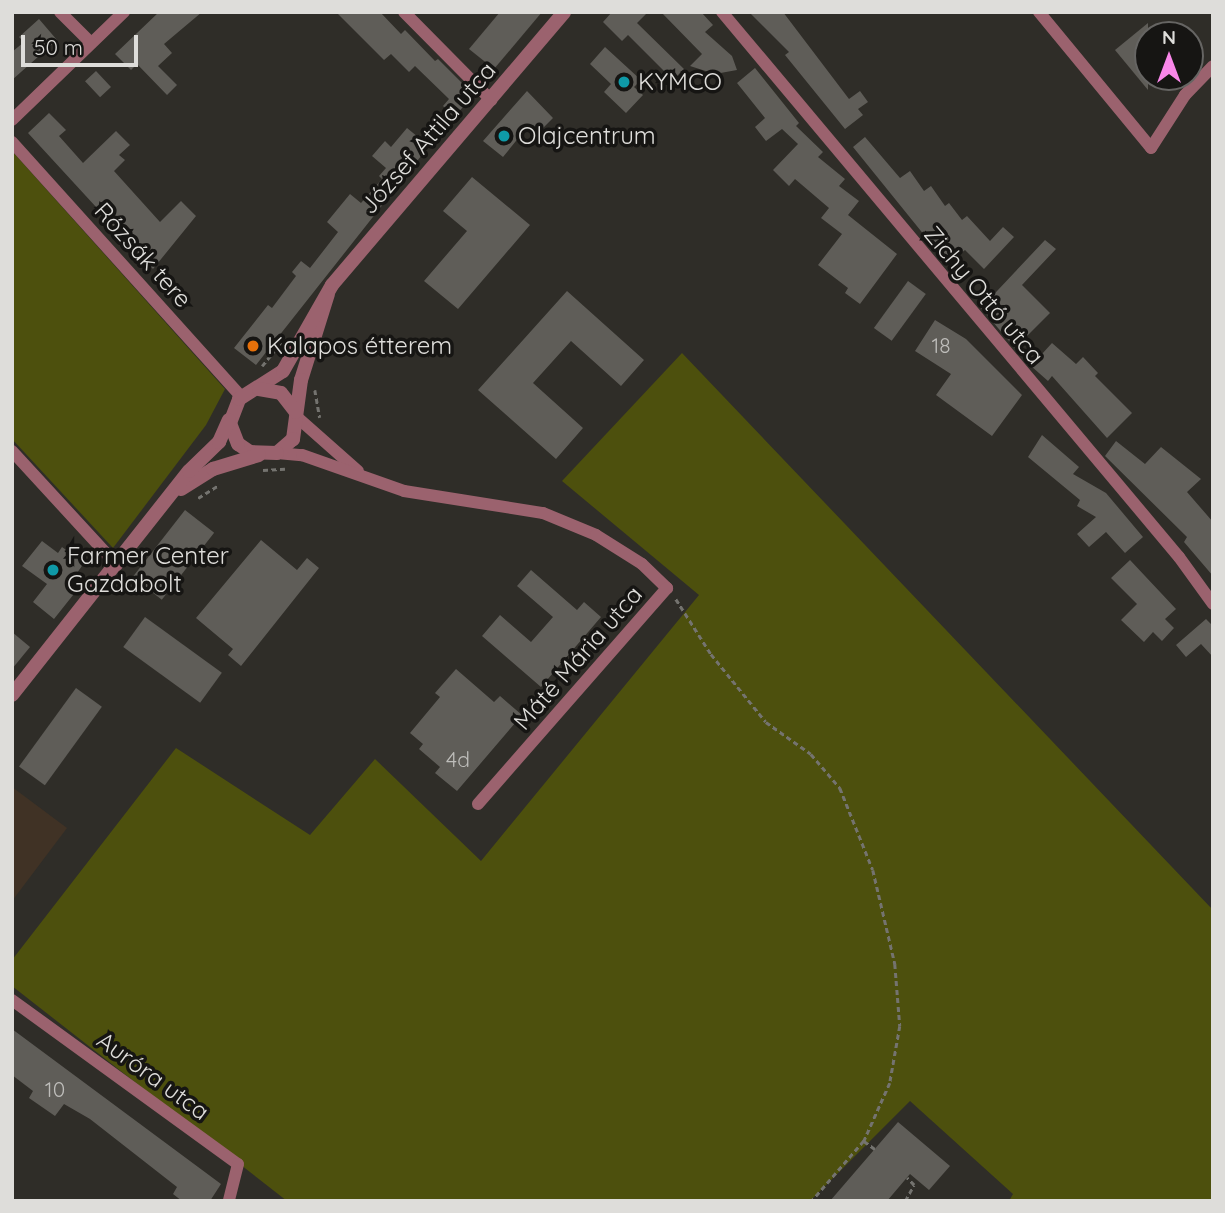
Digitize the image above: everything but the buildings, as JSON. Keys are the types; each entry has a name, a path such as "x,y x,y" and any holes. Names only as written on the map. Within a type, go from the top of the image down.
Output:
{"street":[{"path":"60,12 91,43"},
{"path":"12,120 124,12"},
{"path":"404,12 491,100"},
{"name":"József Attila utca","path":"169,499 189,471 219,442 231,414 248,393 277,377 292,360 328,294 564,12"},
{"name":"Zichy Ottó utca","path":"722,12 1178,557 1213,604"},
{"path":"1039,12 1151,148 1185,95 1213,66"},
{"name":"Rózsák tere","path":"12,142 248,393"},
{"name":"József Attila utca","path":"277,453 293,439 301,380 328,294"},
{"path":"248,393 281,393 297,415"},
{"path":"231,414 238,443 259,462"},
{"name":"Máté Mária utca","path":"297,415 313,436 375,484"},
{"path":"12,450 117,565"},
{"path":"12,695 169,499 213,469 259,462 277,453"},
{"name":"Máté Mária utca","path":"277,453 302,455 375,484 543,513 596,535 642,564 667,588 478,804"},
{"name":"Auróra utca","path":"12,1000 238,1164 229,1201"}],"path":[{"path":"313,436 319,430 320,417 314,380"},
{"path":"259,462 290,469 302,455"},
{"path":"193,500 221,482"},
{"path":"667,588 696,625 711,654 766,722 811,754 840,788 873,870 895,964 900,1026 890,1083 864,1141 812,1201"},
{"path":"864,1141 875,1149"},
{"path":"905,1201 914,1185 906,1178"}],"shaded area":[{"path":"12,151 225,389 206,425 113,548 12,439"},
{"path":"682,353 1213,910 1213,1201 1009,1201 1013,1194 910,1101 810,1201 287,1201 12,986 12,960 176,748 310,835 375,759 481,861 699,595 562,481"},
{"path":"12,787 67,828 12,901"}],"place":[{"name":"KYMCO","path":"624,82"},
{"name":"Olajcentrum","path":"504,136"},
{"name":"Kalapos étterem","path":"253,346"},
{"name":"Farmer Center Gazdabolt","path":"53,570"}]}
